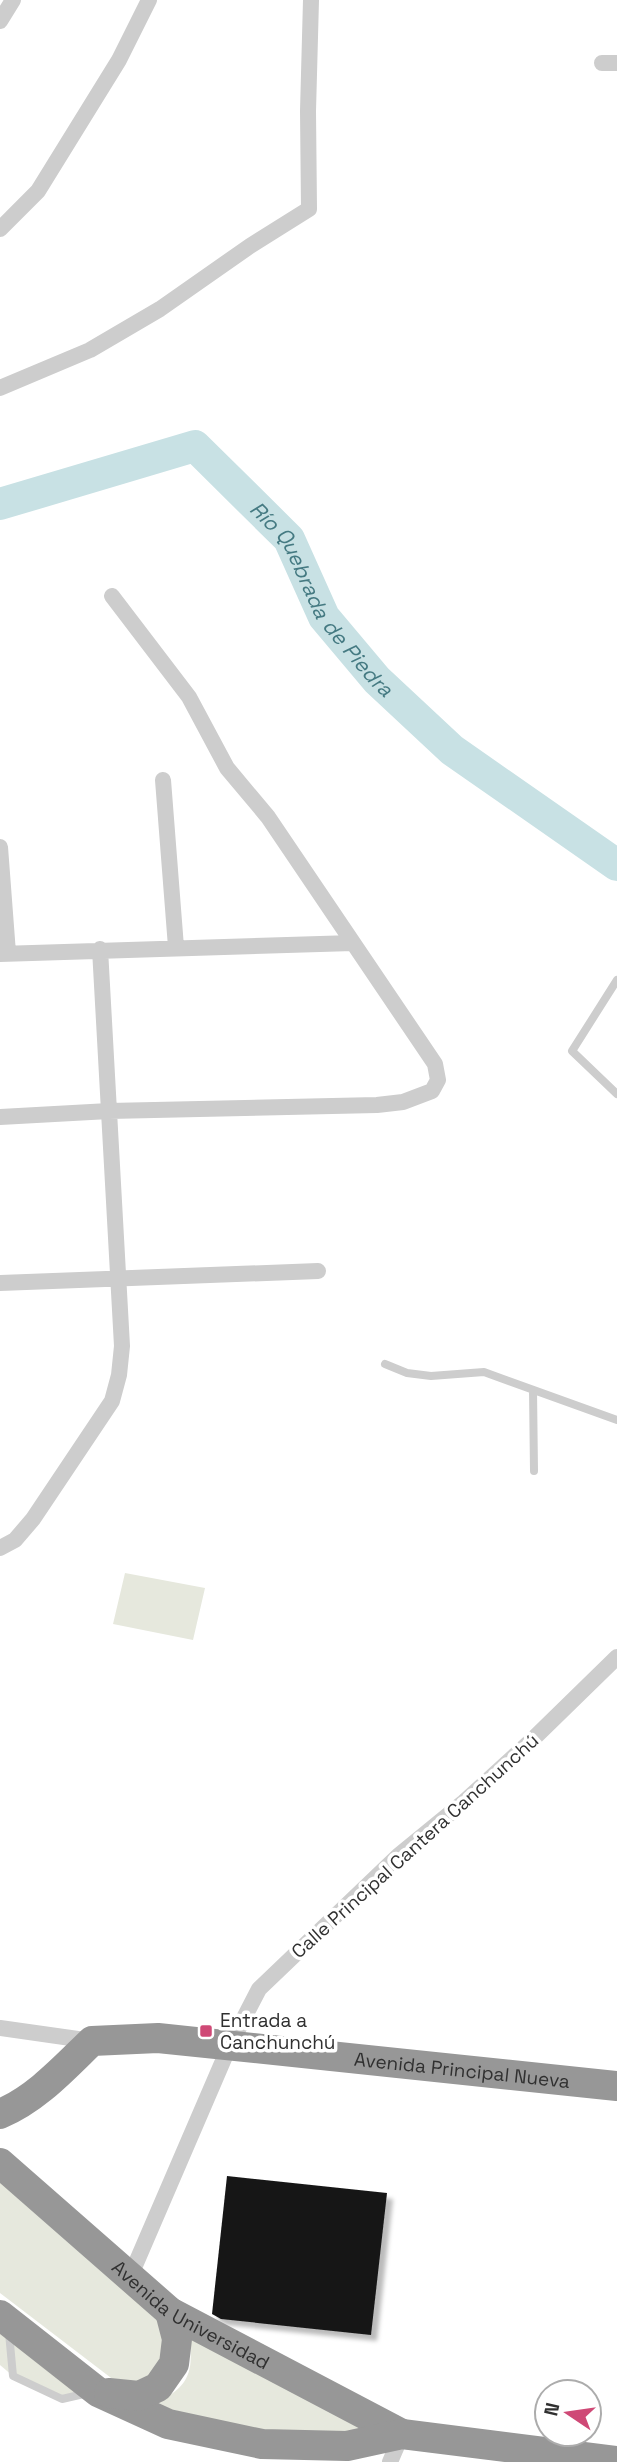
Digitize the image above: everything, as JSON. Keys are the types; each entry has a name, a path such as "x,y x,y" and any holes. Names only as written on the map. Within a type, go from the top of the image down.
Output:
{"highway":[{"name":"Avenida Principal Nueva","path":"92,2042 158,2038 617,2086"},
{"path":"0,2114 16,2108 45,2086 92,2042"},
{"name":"Avenida Universidad","path":"0,2163 170,2312 402,2434"},
{"path":"98,2392 139,2396 158,2387 174,2364 177,2339 170,2312"},
{"name":"Avenida Universidad","path":"4,2318 98,2392 168,2424 262,2444 347,2446 402,2434 617,2461"}],"street":[{"path":"0,21 13,0"},
{"path":"0,229 38,191 119,61 149,0"},
{"path":"0,388 90,350 160,309 250,246 309,209 311,0"},
{"path":"0,1117 109,1111 377,1105 403,1102 432,1091 438,1080 435,1064 354,943 268,817 227,768 189,697 112,596"},
{"path":"163,780 176,947"},
{"path":"0,847 4,953 354,943"},
{"path":"0,1548 15,1540 33,1519 112,1401 119,1375 122,1346 100,949"},
{"path":"0,1283 318,1271"},
{"name":"Calle Principal Cantera Canchunchú","path":"130,2277 229,2047 259,1989 398,1856 464,1802 531,1741 617,1657"},
{"path":"0,2028 92,2042"},
{"path":"390,2462 402,2434"}],"lane":[{"path":"617,980 572,1051 617,1094"},
{"path":"385,1364 407,1373 431,1376 484,1372 617,1420"},
{"path":"533,1390 534,1471"},
{"path":"4,2318 13,2376 62,2399 98,2392"}],"shaded area":[{"path":"125,1573 205,1588 193,1640 113,1624"},
{"path":"0,2180 162,2319 170,2352 142,2385 119,2384 0,2293"},
{"path":"0,2327 81,2391 62,2399 13,2376 0,2365"},
{"path":"189,2338 385,2434 261,2438 153,2405 173,2393 186,2379 191,2362"}],"building":[{"path":"227,2176 387,2193 371,2335 221,2319 212,2314"}],"waterway":[{"name":"Río Quebrada de Piedra","path":"0,504 195,446 289,539 324,617 377,680 452,750 617,865"}],"place":[{"name":"Entrada a Canchunchú","path":"206,2031"}]}
